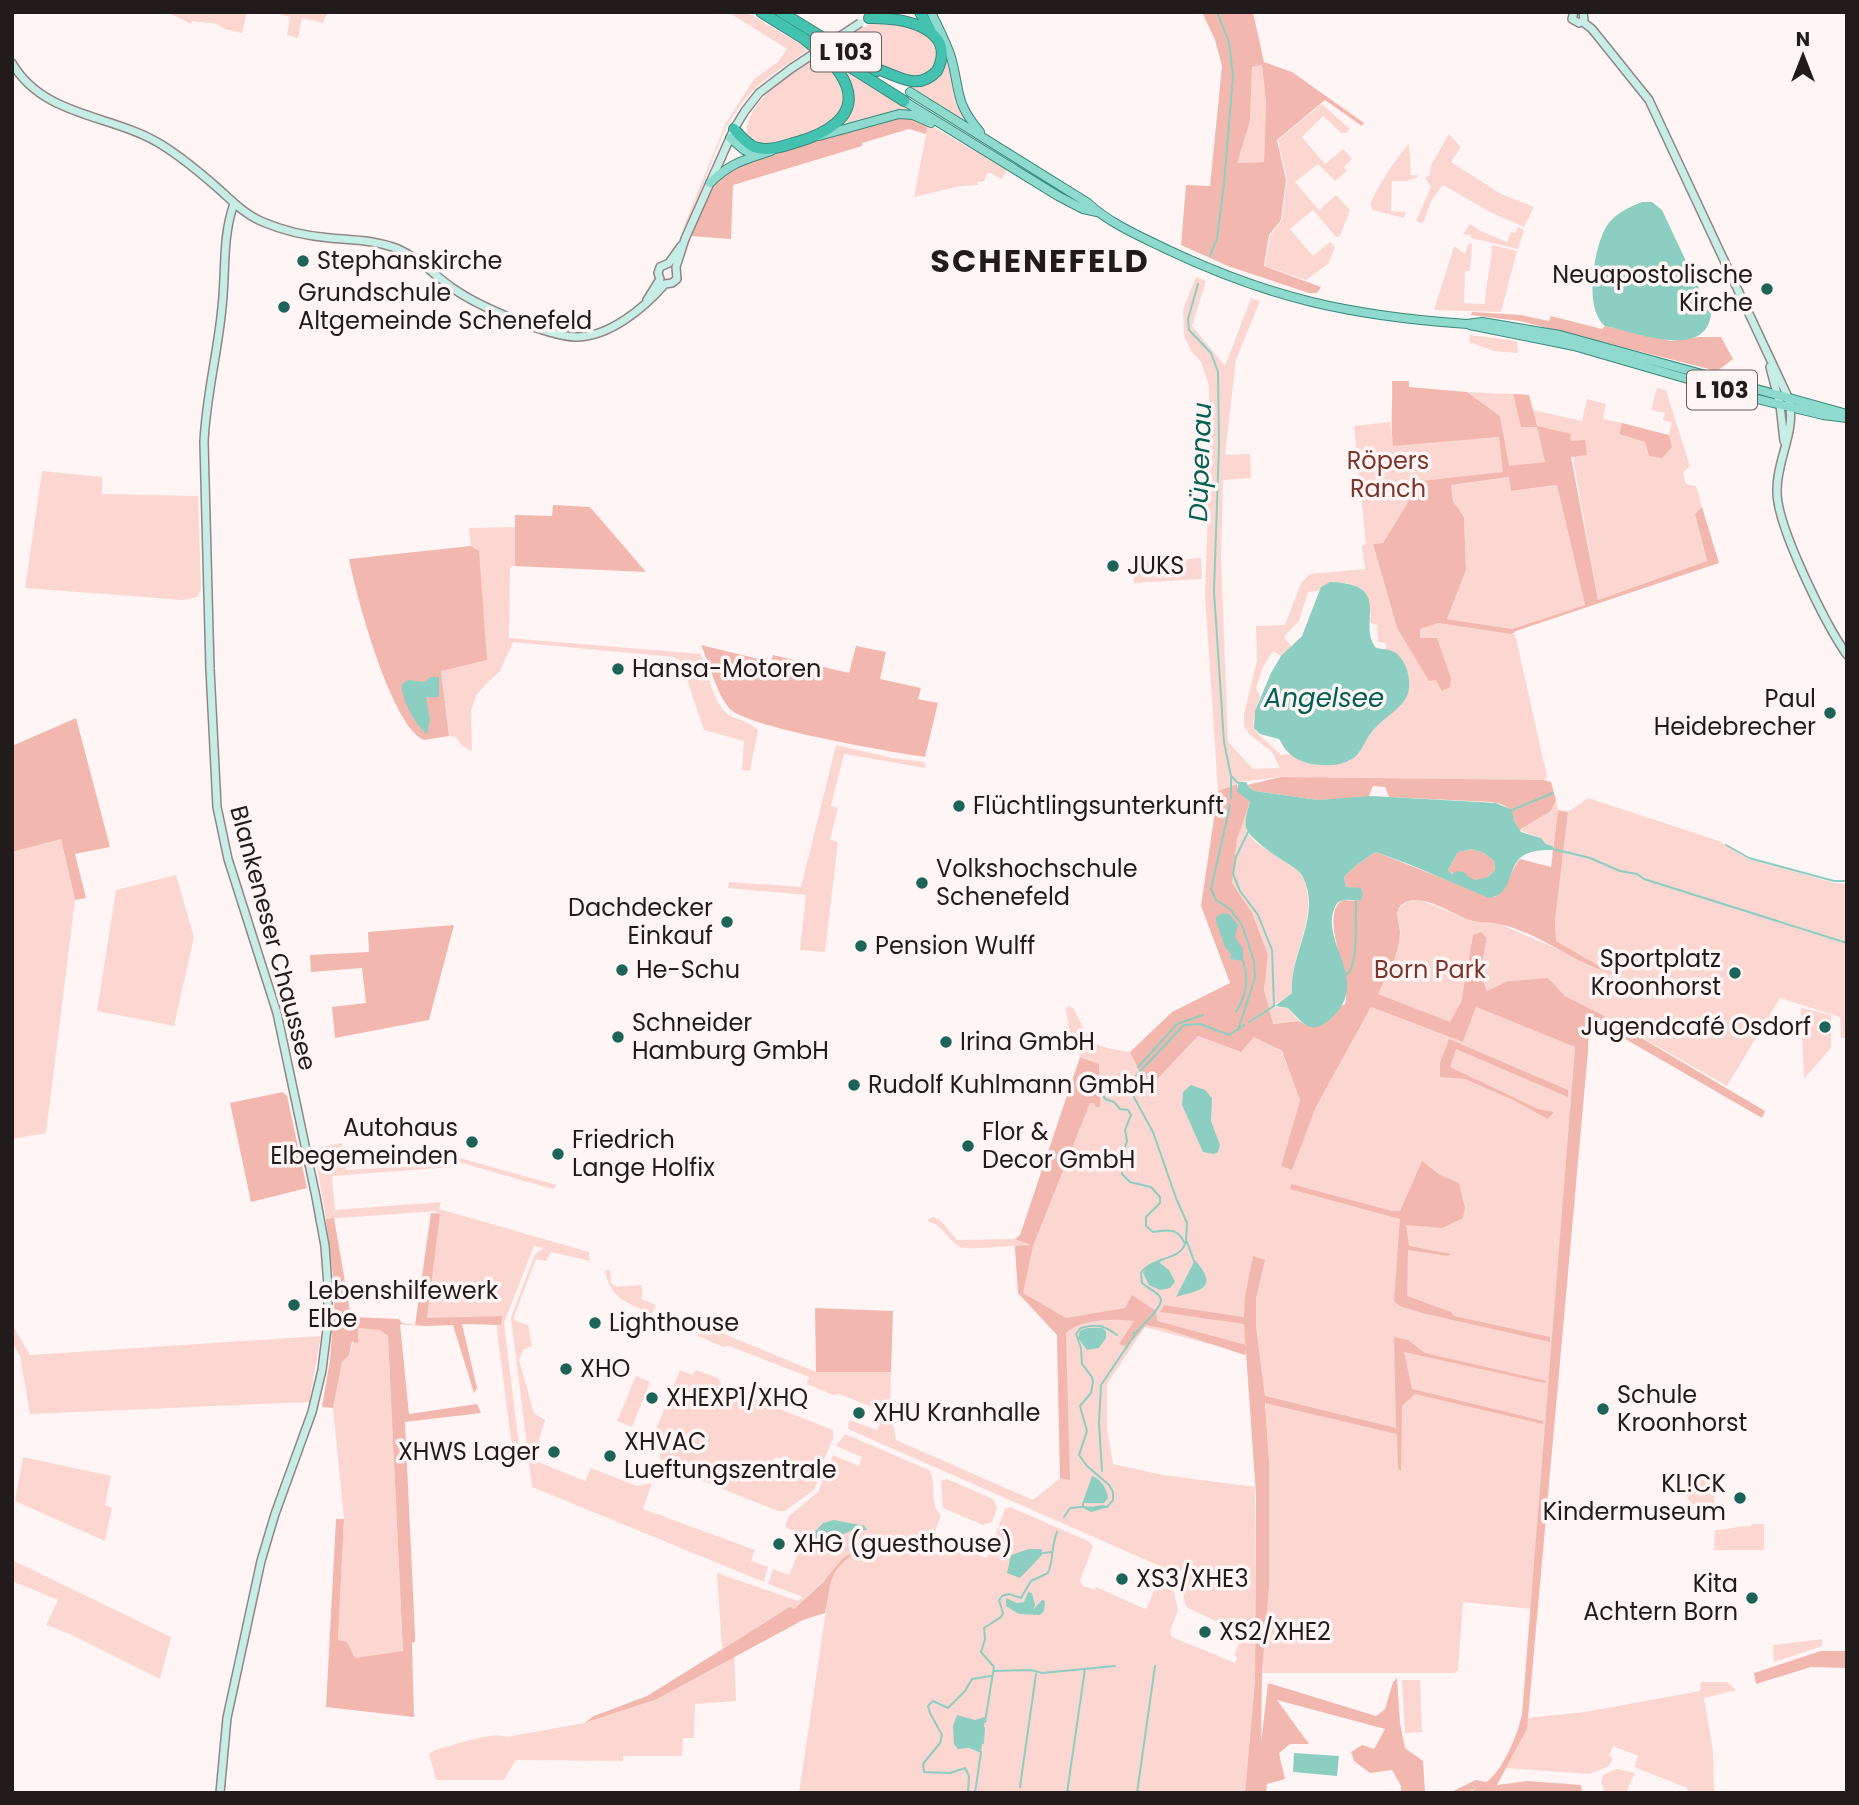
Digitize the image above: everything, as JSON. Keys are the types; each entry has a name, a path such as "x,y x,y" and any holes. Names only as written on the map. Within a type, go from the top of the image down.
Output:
{"highway":[{"name":"L 103","path":"761,12 907,96"},
{"name":"L 103","path":"781,12 873,68 907,96"},
{"path":"873,68 905,81 920,82 929,78 939,67 942,54 939,43 920,12"},
{"path":"865,20 903,20 931,32"},
{"path":"732,134 756,147 779,148 813,138 837,123 847,104 845,82 837,69 802,37"}],"main road":[{"path":"662,281 672,283 677,279 673,265 732,134 759,93 792,68 865,20 882,12"},
{"path":"931,12 951,58 960,105 986,140"},
{"path":"1574,12 1573,21 1583,22 1592,29 1648,100 1666,133 1788,397 1792,422 1784,447 1776,494 1778,509 1790,543 1835,639 1847,655"},
{"path":"1583,22 1584,12"},
{"path":"12,63 26,81 51,101 139,133 163,145 234,204 262,222 291,231 374,242 396,248 415,258 471,301 553,332 577,337 591,335 619,323 656,295 662,281 658,273 660,267 673,265"},
{"name":"L 103","path":"907,96 986,140 1088,203 1097,212"},
{"name":"L 103","path":"907,96 953,132 1066,200 1083,209 1097,212 1201,266 1274,293 1362,314 1467,324 1482,322 1560,335 1788,397 1847,416"},
{"path":"813,138 899,114 913,115 953,132"},
{"path":"732,134 749,153 758,155"},
{"path":"710,183 732,164 779,148"},
{"name":"Blankeneser Chaussee","path":"220,1793 227,1718 261,1561 312,1412 322,1370 328,1321 326,1256 305,1139 274,1000 231,870 215,792 204,442 210,380 222,308 228,222 234,204"},
{"name":"L 103","path":"1467,324 1480,329 1538,338 1592,351 1664,374 1791,408 1847,416"},
{"path":"1767,356 1780,405 1784,447"},
{"path":"1780,405 1788,397"},
{"path":"1792,422 1807,411"}],"green space":[{"path":"167,12 247,12 242,33 217,24 192,21 191,24"},
{"path":"270,12 328,12 323,23 302,18 298,38 287,35 290,17"},
{"path":"728,12 746,12 809,49 765,80 742,103 723,134 696,203 680,235 726,123 754,79 778,62 787,49"},
{"path":"875,21 910,25 928,35 936,53 936,66 920,79 893,72 842,40"},
{"path":"818,56 838,82 843,102 841,112 823,129 784,142 769,145 754,143 749,138 747,125 758,104 781,81"},
{"path":"831,58 921,115 893,114 847,125 846,120 852,106"},
{"path":"946,61 950,65 956,103 964,120 906,84 915,86"},
{"path":"1262,65 1266,102 1264,162 1236,163 1250,121 1252,67"},
{"path":"1322,104 1350,129 1341,133 1323,116 1302,137 1325,164 1343,149 1352,159 1344,167 1347,171 1335,181 1318,164 1295,182 1319,210 1336,195 1350,210 1340,236 1336,237 1313,210 1290,229 1313,256 1330,242 1335,247 1328,264 1306,280 1265,266 1270,236 1282,220 1287,180 1278,140"},
{"path":"928,124 1007,169 1002,179 988,172 984,181 978,182 978,185 960,186 914,197"},
{"path":"1449,134 1461,147 1451,162 1501,194 1534,207 1524,227 1492,213 1443,185 1431,201 1424,221 1416,221 1431,187 1425,178 1430,175 1431,165"},
{"path":"1409,144 1411,175 1418,177 1407,181 1392,181 1391,211 1406,212 1404,218 1373,210 1370,204 1378,188"},
{"path":"1470,224 1507,242 1511,232 1515,233 1518,227 1524,230 1518,249 1463,234"},
{"path":"1469,243 1472,244 1470,271 1465,271 1464,303 1485,304 1492,245 1517,251 1501,312 1434,310 1454,246 1465,254"},
{"name":"Röpers Ranch","path":"1196,277 1206,281 1192,326 1225,366 1251,298 1260,301 1236,360 1225,455 1250,454 1251,478 1223,480 1221,558 1228,742 1253,769 1280,768 1272,752 1249,734 1244,726 1244,714 1257,660 1256,626 1285,625 1301,583 1310,574 1365,569 1362,546 1366,544 1354,426 1390,422 1393,445 1499,437 1504,472 1421,482 1383,543 1373,544 1397,628 1451,678 1437,638 1420,638 1419,629 1438,623 1515,634 1547,776 1544,780 1281,777 1239,782 1218,791 1205,595 1210,448 1209,386 1201,362 1191,351 1184,335 1183,310","holes":["1347,583 1362,590 1371,615 1370,623 1377,625 1378,642 1386,643 1386,650 1394,651 1405,700 1377,725 1364,741 1359,753 1349,761 1306,762 1289,754 1281,755 1260,736 1254,726 1260,697 1256,688 1263,667 1273,651 1281,656 1292,647 1284,637 1299,621 1308,592"]},
{"path":"1470,335 1517,341 1518,353 1494,351 1469,342"},
{"path":"1657,388 1666,390 1690,466 1683,472 1686,484 1696,486 1702,507 1695,514 1707,561 1598,600 1570,441 1537,427 1545,462 1508,467 1500,416 1467,392 1529,395 1533,410 1582,421 1587,399 1606,404 1603,419 1622,423 1619,434 1672,447 1669,435 1672,423 1663,420 1665,413 1651,410"},
{"path":"42,471 102,477 102,494 198,496 201,589 197,597 183,600 25,588"},
{"path":"1510,477 1512,491 1557,485 1585,605 1512,629 1447,619 1466,570 1464,517 1453,501 1451,485"},
{"path":"515,527 515,566 510,567 509,638 701,654 715,696 723,710 758,731 750,771 742,770 744,741 704,730 682,665 673,657 513,642 500,671 476,696 471,711 472,751 462,746 456,737 449,736 441,671 456,666 479,551 471,546 469,528"},
{"path":"1201,558 1202,579 1134,583 1132,563"},
{"path":"836,745 892,758 924,762 926,768 844,754 831,806 838,808 830,840 838,842 825,952 800,950 806,895 728,888 729,882 801,887"},
{"name":"Born Park","path":"1588,798 1719,841 1746,858 1834,883 1847,884 1847,1038 1841,1038 1840,1017 1780,998 1727,1086 1565,996 1548,978 1508,981 1487,991 1480,973 1487,938 1473,935 1461,1002 1450,1023 1377,994 1397,953 1401,931 1397,919 1398,910 1407,901 1418,899 1472,921 1500,924 1609,972 1556,941 1555,921 1568,812"},
{"path":"1556,800 1558,810 1553,846 1546,844 1541,838 1519,830 1551,811"},
{"path":"1248,808 1246,829 1251,837 1294,867 1305,882 1308,911 1294,966 1292,993 1275,1005 1288,1008 1299,1021 1272,1024 1264,990 1268,955 1232,884 1237,839"},
{"path":"61,839 75,900 46,1133 12,1139 12,852"},
{"path":"176,875 194,937 174,1026 97,1011 116,890"},
{"path":"1068,1006 1073,1008 1088,1036 1098,1045 1130,1052 1148,1089 1198,1036 1241,1052 1254,1036 1282,1052 1300,1100 1281,1166 1291,1169 1316,1107 1371,1007 1463,1042 1476,1007 1575,1047 1531,1609 1463,1602 1458,1670 1454,1673 1262,1673 1269,1588 1269,1460 1265,1396 1256,1326 1256,1299 1265,1260 1245,1296 1245,1317 1164,1305 1161,1311 1244,1323 1248,1354 1145,1327 1107,1384 1107,1429 1113,1464 1163,1475 1255,1487 1255,1680 1245,1793 799,1793 831,1576 836,1569 794,1609 790,1608 722,1649 717,1573 798,1601 803,1597 768,1584 773,1569 789,1575 803,1535 785,1527 789,1516 818,1492 833,1455 859,1466 862,1457 836,1446 845,1434 929,1470 935,1505 941,1515 933,1538 987,1558 1005,1509 1010,1507 1088,1541 1093,1546 1080,1581 1083,1586 1094,1590 1096,1587 1146,1609 1160,1578 1171,1580 1178,1610 1170,1631 1172,1637 1235,1663 1237,1657 1234,1655 1241,1638 1240,1633 1186,1607 1178,1574 848,1429 849,1420 877,1430 885,1412 807,1384 809,1377 729,1346 723,1347 698,1336 699,1332 695,1330 698,1323 816,1372 891,1372 890,1406 896,1440 1033,1500 1060,1478 1057,1335 1018,1293 1015,1246 958,1246 937,1226 927,1221 933,1217 940,1220 957,1240 1015,1239 1033,1245 1090,1102 1094,1103 1099,1064 1080,1057 1069,1029 1066,1009"},
{"path":"1801,1008 1831,1015 1831,1048 1804,1079"},
{"path":"342,1143 346,1170 451,1164 456,1157 557,1185 553,1189 455,1161 452,1167 332,1176 335,1210 441,1202 439,1209 589,1252 590,1261 551,1252 546,1261 536,1259 514,1317 514,1320 528,1325 532,1346 523,1350 519,1360 534,1413 545,1420 533,1460 585,1481 591,1468 637,1486 652,1483 643,1509 755,1550 751,1561 768,1567 764,1582 532,1487 511,1317 535,1254 544,1248 534,1246 504,1323 521,1462 514,1463 496,1323 422,1324 436,1211 326,1219 315,1156 321,1147"},
{"path":"605,1270 610,1270 611,1283 617,1287 642,1285 642,1299 656,1305 652,1314 627,1303 615,1294"},
{"path":"12,1324 30,1355 321,1336 309,1402 30,1414 20,1356 12,1342"},
{"path":"358,1327 380,1330 388,1336 403,1652 355,1658 347,1642 338,1641 344,1519 333,1408 342,1362 349,1355"},
{"path":"680,1370 693,1375 696,1370 718,1378 723,1387 833,1430 833,1439 823,1462 805,1465 775,1457 771,1466 786,1472 791,1468 822,1472 814,1490 785,1511 778,1511 693,1477 659,1458 661,1451 648,1449"},
{"path":"636,1376 650,1382 632,1427 617,1421"},
{"path":"23,1457 111,1476 105,1505 112,1508 105,1541 15,1501"},
{"path":"1717,1476 1713,1509 1695,1507 1688,1499 1686,1487 1694,1480"},
{"path":"947,1479 993,1499 997,1508 992,1522 983,1525 943,1508 941,1481"},
{"path":"1764,1524 1764,1550 1714,1550 1715,1530"},
{"path":"12,1560 171,1637 160,1679 68,1633 46,1625 58,1600 12,1581"},
{"path":"1822,1639 1822,1646 1774,1662 1773,1645"},
{"path":"734,1647 736,1701 695,1704 694,1738 683,1738 682,1756 623,1756 623,1761 516,1760 504,1780 436,1780 429,1754 435,1750 482,1737 506,1737 584,1723 655,1700"},
{"path":"1402,1680 1420,1680 1422,1732 1405,1733"},
{"path":"1701,1682 1727,1682 1736,1690 1704,1698 1713,1751 1714,1793 1689,1793 1687,1788 1634,1767 1638,1756 1613,1746 1609,1756 1613,1758 1609,1766 1590,1774 1506,1768 1527,1729 1527,1718 1585,1712 1700,1691"},
{"path":"1617,1769 1635,1773 1626,1793 1605,1793 1601,1782 1603,1775"}],"shaded area":[{"path":"1202,12 1253,12 1264,62 1292,72 1364,123 1362,126 1325,100 1277,140 1286,180 1281,220 1269,235 1264,266 1321,287 1317,293 1309,293 1228,266 1181,245 1186,185 1210,186 1222,66 1215,40","holes":["1262,65 1266,102 1264,162 1237,163 1250,121 1252,67"]},
{"path":"906,117 928,124 926,134 909,129 733,185 731,239 691,236 710,192 732,168 892,118"},
{"path":"1472,312 1521,315 1549,321 1551,316 1602,329 1605,326 1671,341 1721,337 1733,359 1717,371 1520,321 1471,315"},
{"path":"1392,381 1409,381 1409,387 1467,392 1500,416 1509,466 1545,462 1537,427 1521,427 1513,394 1529,395 1537,426 1571,434 1570,441 1585,440 1587,455 1571,457 1598,600 1707,561 1695,514 1702,507 1719,563 1512,634 1438,623 1420,629 1420,638 1437,638 1451,678 1450,687 1442,691 1436,680 1429,681 1397,628 1373,544 1383,543 1421,481 1503,472 1499,437 1393,446","holes":["1509,477 1511,491 1557,485 1585,605 1512,629 1447,619 1466,570 1464,517 1453,501 1451,485"]},
{"path":"1622,423 1669,435 1672,447 1662,458 1649,456 1645,442 1619,434"},
{"path":"553,505 590,507 646,572 515,566 515,515 552,516"},
{"path":"471,546 479,551 487,660 441,671 449,736 424,740 412,730 399,711 388,686 367,628 349,559"},
{"path":"701,645 771,662 773,655 849,673 856,646 886,652 880,679 921,688 918,699 938,703 925,757 822,738 742,716 725,703"},
{"path":"76,718 110,847 75,854 86,898 75,900 61,839 12,852 12,746"},
{"path":"1281,777 1544,780 1551,782 1556,800 1551,811 1519,830 1511,810 1492,802 1389,797 1385,787 1373,786 1368,798 1318,800 1255,791 1247,785"},
{"path":"1237,784 1238,791 1250,802 1237,839 1232,883 1252,913 1268,955 1264,990 1273,1024 1299,1021 1306,1025 1345,1004 1345,978 1333,920 1336,908 1342,900 1358,901 1361,889 1346,887 1344,877 1364,860 1376,852 1495,897 1520,859 1551,867 1558,810 1568,812 1555,921 1556,941 1613,974 1584,963 1514,928 1473,921 1434,904 1414,900 1399,908 1399,942 1392,965 1378,994 1450,1022 1461,1002 1473,935 1481,932 1487,938 1480,973 1487,991 1508,981 1548,978 1565,996 1599,1013 1765,1111 1762,1118 1589,1018 1527,1729 1497,1785 1527,1781 1581,1785 1582,1793 1470,1793 1477,1787 1468,1793 1449,1793 1476,1780 1486,1782 1492,1777 1509,1751 1522,1714 1575,1047 1476,1007 1463,1042 1371,1007 1316,1107 1292,1170 1281,1166 1300,1100 1282,1051 1254,1037 1241,1052 1198,1036 1148,1089 1130,1052 1172,1012 1230,983 1201,906 1218,791"},
{"path":"1472,849 1484,853 1494,861 1495,870 1488,877 1475,881 1448,870 1458,852"},
{"path":"454,925 429,1020 335,1038 332,1007 366,1003 362,968 311,972 310,955 369,952 368,932"},
{"path":"1449,1039 1568,1090 1568,1097 1456,1049 1450,1067 1538,1109 1554,1112 1548,1119 1465,1079 1440,1077 1440,1063"},
{"path":"1080,1057 1099,1064 1100,1107 1090,1103 1033,1246 1023,1293 1066,1318 1125,1308 1132,1295 1156,1311 1157,1321 1246,1345 1245,1355 1146,1325 1127,1347 1119,1344 1134,1321 1126,1320 1089,1322 1066,1333 1070,1480 1060,1478 1057,1335 1018,1293 1015,1246 1031,1245 1015,1239 1020,1235"},
{"path":"283,1092 287,1096 307,1188 251,1202 230,1103"},
{"path":"1422,1161 1440,1175 1459,1183 1465,1208 1463,1218 1442,1228 1406,1225 1409,1246 1451,1254 1448,1256 1408,1250 1407,1296 1451,1312 1454,1316 1550,1337 1550,1342 1400,1306 1394,1301 1400,1219 1290,1189 1291,1184 1400,1211"},
{"path":"431,1213 440,1214 427,1318 502,1316 501,1325 462,1324 477,1388 474,1393 453,1325 425,1326 400,1324 409,1414 477,1404 481,1413 405,1422 415,1634 415,1642 412,1643 414,1717 326,1707 336,1519 344,1519 338,1640 347,1642 355,1658 403,1651 388,1336 380,1330 358,1328 358,1343 352,1342 349,1355 342,1362 333,1408 322,1407 330,1360 335,1291 326,1219 334,1218 351,1317 399,1319 402,1323 415,1325"},
{"path":"1253,1256 1265,1260 1256,1299 1256,1326 1265,1396 1396,1428 1394,1337 1408,1340 1425,1353 1547,1381 1544,1383 1404,1352 1412,1389 1543,1421 1543,1424 1415,1394 1402,1406 1401,1471 1398,1468 1397,1434 1265,1403 1269,1460 1269,1588 1262,1673 1261,1743 1268,1683 1376,1716 1385,1709 1393,1682 1397,1678 1400,1723 1405,1748 1423,1761 1425,1793 1401,1793 1401,1786 1392,1770 1370,1773 1354,1761 1351,1752 1362,1745 1374,1749 1385,1729 1277,1700 1309,1744 1290,1744 1279,1753 1285,1779 1267,1784 1266,1793 1245,1793 1255,1680 1256,1495 1244,1324 1160,1312 1164,1305 1244,1317"},
{"path":"815,1308 893,1311 891,1372 816,1372"},
{"path":"859,1550 836,1570 825,1613 803,1620 655,1700 584,1723 594,1716 647,1696 790,1607 794,1609 823,1582 843,1558"},
{"path":"1821,1651 1847,1651 1847,1668 1811,1667 1756,1684 1754,1673"}],"water":[{"path":"1642,202 1652,202 1662,210 1711,314 1706,328 1696,337 1667,340 1650,337 1605,326 1598,318 1592,293 1595,263 1602,237 1613,218"},
{"name":"Angelsee","path":"1330,582 1350,584 1362,590 1368,597 1371,638 1376,648 1396,653 1404,662 1409,687 1403,702 1372,731 1357,755 1342,763 1322,765 1294,757 1279,739 1260,734 1254,728 1255,711 1271,673 1281,656 1302,636 1321,587"},
{"path":"430,677 439,677 439,697 426,697 430,720 427,734 410,711 403,696 402,684 409,680 425,682"},
{"path":"1239,782 1246,782 1255,791 1318,800 1372,796 1496,803 1512,810 1514,821 1521,832 1541,838 1546,844 1553,846 1553,850 1531,852 1520,858 1506,887 1497,896 1489,898 1376,852 1364,860 1344,877 1346,887 1361,888 1361,900 1338,902 1332,919 1347,991 1341,1006 1328,1021 1310,1027 1288,1008 1275,1006 1292,993 1295,964 1307,921 1308,892 1300,872 1264,847 1248,832 1246,815 1250,802 1237,791","holes":["1472,849 1484,853 1494,861 1495,870 1488,877 1475,880 1466,873 1458,871 1452,874 1448,870 1458,852"]},
{"path":"1223,913 1229,914 1238,925 1235,937 1243,949 1243,961 1230,959 1231,954 1225,947 1216,921 1216,917"},
{"path":"1191,1085 1205,1090 1212,1098 1211,1121 1220,1145 1218,1152 1214,1154 1203,1152 1182,1105 1183,1092"},
{"path":"1162,1258 1160,1263 1169,1270 1175,1282 1170,1288 1160,1290 1149,1285 1143,1273"},
{"path":"1195,1260 1206,1277 1204,1287 1176,1297"},
{"path":"1103,1328 1106,1332 1106,1338 1099,1348 1087,1350 1078,1338 1080,1331"},
{"path":"1092,1476 1103,1485 1108,1498 1104,1503 1084,1503 1084,1506 1109,1507 1091,1512 1081,1507"},
{"path":"834,1520 865,1526 867,1530 850,1531 824,1544 815,1542 815,1532 823,1523"},
{"path":"1029,1549 1042,1549 1042,1555 1020,1578 1007,1573 1011,1555"},
{"path":"1028,1592 1032,1593 1035,1605 1033,1610 1042,1600 1045,1601 1044,1611 1040,1615 1019,1614 1006,1606 1006,1598 1017,1603 1024,1602"},
{"path":"957,1715 975,1720 985,1717 981,1753 969,1748 958,1749 954,1744 953,1726"},
{"path":"1294,1753 1339,1756 1337,1776 1293,1772"}],"waterway":[{"name":"Düpenau","path":"1210,256 1217,238 1233,76 1229,42 1217,12"},
{"name":"Düpenau","path":"1198,284 1188,319 1189,330 1211,353 1218,372 1219,444 1214,591 1224,742 1231,776 1238,783"},
{"name":"Düpenau","path":"1231,778 1231,798"},
{"path":"1512,810 1553,793"},
{"name":"Düpenau","path":"1230,805 1211,889 1216,900 1230,909 1242,925 1254,961 1255,978 1238,1030"},
{"path":"1248,832 1236,857 1233,874 1240,891 1258,915 1272,950 1274,1006"},
{"path":"1726,845 1749,858 1834,881 1847,881"},
{"path":"1553,849 1590,858 1620,871 1637,874 1644,879 1847,943"},
{"path":"1346,975 1355,953 1356,901"},
{"path":"1236,1012 1246,988 1243,961"},
{"name":"Düpenau","path":"1249,1022 1274,1006"},
{"path":"1138,1067 1177,1024 1203,1015"},
{"name":"Düpenau","path":"1133,1333 1136,1333 1161,1302 1158,1294 1142,1283 1141,1273 1152,1264 1178,1253 1185,1244 1176,1232 1153,1232 1146,1226 1146,1217 1160,1203 1160,1197 1151,1187 1130,1182 1122,1174 1121,1159 1127,1141 1125,1130 1131,1115 1128,1110 1120,1109 1114,1102 1105,1099 1102,1093 1107,1085 1129,1083 1184,1025 1200,1024 1229,1035 1244,1025"},
{"path":"1129,1083 1130,1090 1153,1132 1187,1223 1186,1243"},
{"path":"1187,1242 1194,1261"},
{"name":"Düpenau","path":"1107,1507 1113,1500 1113,1492 1079,1455 1087,1431 1080,1406 1091,1393 1093,1382 1082,1364 1081,1348 1076,1334 1081,1328 1096,1326 1117,1335"},
{"path":"1102,1471 1099,1423 1101,1385 1136,1333"},
{"name":"Düpenau","path":"1064,1517 1070,1508 1081,1507"},
{"name":"Düpenau","path":"985,1722 994,1667 981,1652 985,1639 984,1628 1001,1617 1003,1613 999,1600 1002,1596 1009,1594 1021,1598 1031,1581 1048,1573 1057,1532"},
{"path":"1043,1553 1052,1552"},
{"path":"994,1671 1031,1670 1042,1673 1115,1666"},
{"path":"1137,1793 1155,1666"},
{"path":"1067,1793 1085,1669"},
{"path":"1020,1787 1036,1674"},
{"name":"Düpenau","path":"968,1793 969,1776 965,1768 950,1773 924,1772 923,1764 940,1743 942,1735 928,1706 933,1701 948,1708 965,1691 972,1679 991,1676"},
{"name":"Düpenau","path":"983,1743 984,1728"},
{"name":"Düpenau","path":"975,1793 981,1752"}],"place":[{"name":"Stephanskirche","path":"303,261"},
{"name":"Neuapostolische Kirche","path":"1767,289"},
{"name":"Grundschule Altgemeinde Schenefeld","path":"284,307"},
{"name":"JUKS","path":"1113,566"},
{"name":"Hansa-Motoren","path":"618,669"},
{"name":"Paul Heidebrecher","path":"1830,713"},
{"name":"Flüchtlingsunterkunft","path":"959,806"},
{"name":"Volkshochschule Schenefeld","path":"922,883"},
{"name":"Dachdecker Einkauf","path":"727,922"},
{"name":"Pension Wulff","path":"861,946"},
{"name":"He-Schu","path":"622,970"},
{"name":"Sportplatz Kroonhorst","path":"1735,973"},
{"name":"Jugendcafé Osdorf","path":"1825,1027"},
{"name":"Schneider Hamburg GmbH","path":"618,1037"},
{"name":"Irina GmbH","path":"946,1042"},
{"name":"Rudolf Kuhlmann GmbH","path":"854,1085"},
{"name":"Autohaus Elbegemeinden","path":"472,1142"},
{"name":"Flor & Decor GmbH","path":"968,1146"},
{"name":"Friedrich Lange Holfix","path":"558,1154"},
{"name":"Lebenshilfewerk Elbe","path":"294,1305"},
{"name":"Lighthouse","path":"595,1323"},
{"name":"XHO","path":"566,1369"},
{"name":"XHEXP1/XHQ","path":"652,1398"},
{"name":"Schule Kroonhorst","path":"1603,1409"},
{"name":"XHU Kranhalle","path":"859,1413"},
{"name":"XHWS Lager","path":"554,1452"},
{"name":"XHVAC Lueftungszentrale","path":"610,1456"},
{"name":"KL!CK Kindermuseum","path":"1740,1498"},
{"name":"XHG (guesthouse)","path":"779,1544"},
{"name":"XS3/XHE3","path":"1122,1579"},
{"name":"Kita Achtern Born","path":"1752,1598"},
{"name":"XS2/XHE2","path":"1205,1632"}],"district":[{"name":"SCHENEFELD","path":"1040,261"}]}
